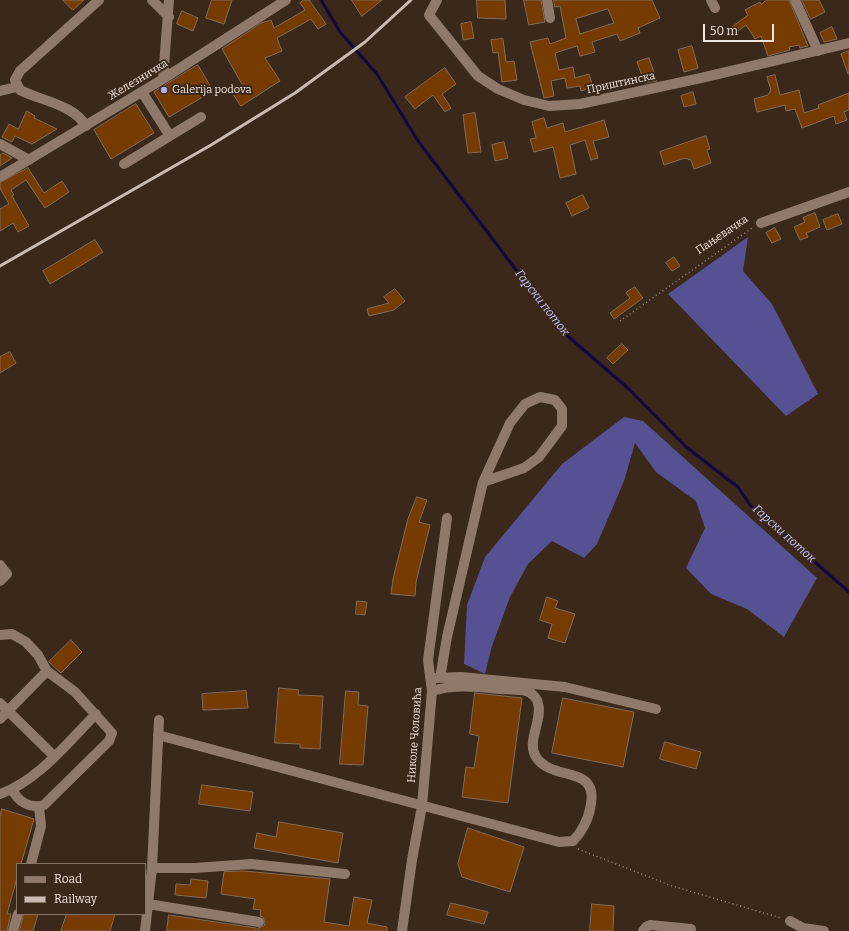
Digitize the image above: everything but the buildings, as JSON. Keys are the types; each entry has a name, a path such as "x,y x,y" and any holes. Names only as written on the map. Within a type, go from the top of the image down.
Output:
{"street":[{"path":"86,126 80,117 72,111 24,92 18,87 15,80 20,71 99,0"},
{"path":"152,0 169,18"},
{"path":"164,79 169,0"},
{"name":"Железничка","path":"0,177 164,79 286,0"},
{"name":"Приштинска","path":"437,0 429,14 478,76 498,89 524,100 549,106 580,104 701,78 849,43"},
{"path":"547,0 550,18"},
{"path":"795,0 818,51"},
{"path":"0,91 18,87"},
{"path":"142,92 170,136"},
{"path":"124,164 201,117"},
{"path":"0,144 29,160"},
{"name":"Пањевачка","path":"761,223 849,192"},
{"path":"483,482 524,468 539,457 562,426 562,410 555,400 540,397 525,404 510,423 483,482 447,637 435,678 460,676 565,687 656,709"},
{"name":"Николе Чоловића","path":"402,931 412,860 422,806 432,691 435,678 428,660 447,518"},
{"path":"0,565 7,574 0,581"},
{"path":"0,635 12,634 22,638 38,655 47,671 71,688 111,730 111,738 49,802 39,807 30,806 21,801 12,789"},
{"path":"0,719 47,671"},
{"path":"158,735 559,842 569,842 576,838 587,820 591,804 591,791 583,779 549,768 537,758 533,748 539,708 535,696 526,691 465,686 432,691"},
{"path":"0,703 54,756"},
{"path":"0,794 12,789 32,776 96,714"},
{"path":"145,931 152,868 159,720"},
{"path":"31,863 41,826 39,807"},
{"path":"152,868 195,868 251,864 345,874"},
{"path":"148,904 259,922"},
{"path":"13,931 18,915"},
{"path":"790,921 803,928 824,931"},
{"path":"643,931 650,925 691,929"}],"path":[{"name":"Пањевачка","path":"620,321 743,233 761,223"},
{"path":"569,842 576,848 672,886 790,921"}],"shaded area":[{"path":"748,237 743,271 772,304 818,394 786,416 668,294"},
{"path":"624,417 643,421 817,578 784,637 747,609 711,594 686,568 705,528 696,501 656,472 635,443 624,481 597,544 584,558 552,541 528,564 510,597 492,646 485,674 464,664 467,605 485,557 562,464"}],"waterway":[{"name":"Гарски поток","path":"321,0 340,32 377,74 418,141 564,333 629,389 686,447 738,487 750,505 849,592"}],"railway":[{"path":"0,266 211,145 295,93 365,42 411,0"}],"place":[{"name":"Galerija podova","path":"164,90"}]}
